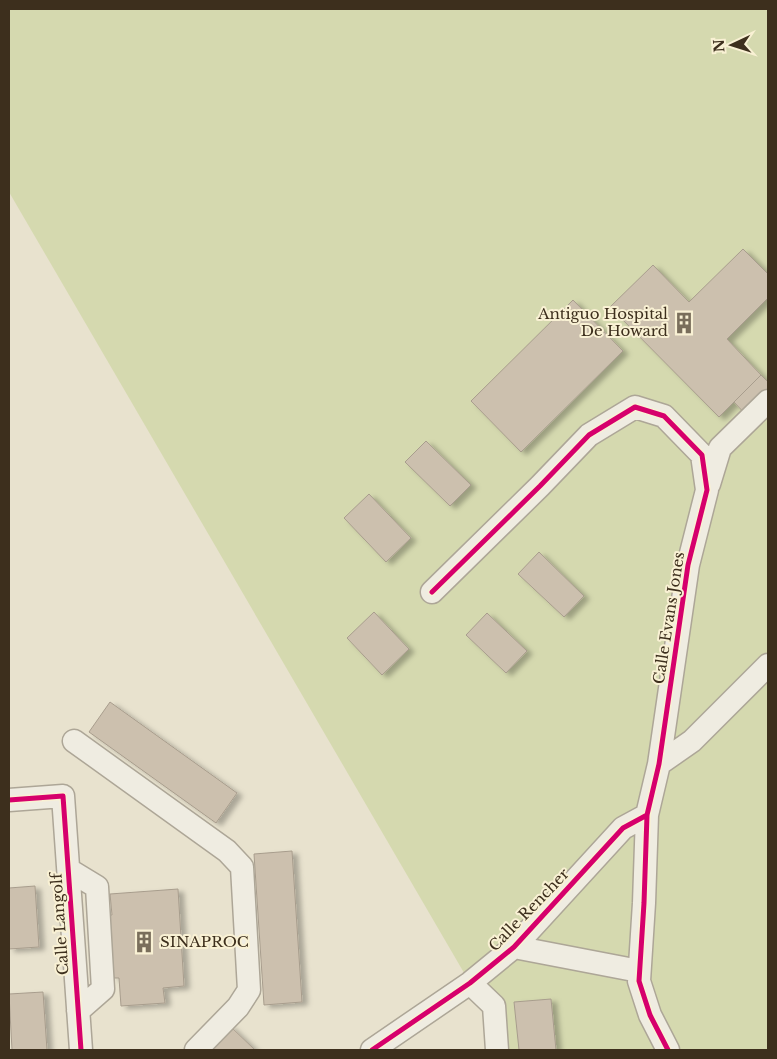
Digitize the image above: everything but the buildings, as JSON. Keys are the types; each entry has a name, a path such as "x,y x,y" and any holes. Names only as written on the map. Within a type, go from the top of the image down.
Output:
{"street":[{"path":"707,490 720,448 768,401"},
{"name":"Calle Evans Jones","path":"432,592 540,486 589,434 635,407 664,416 702,455 707,490 688,565 659,764 647,815 639,981 650,1015 668,1050"},
{"path":"659,764 692,741 768,665"},
{"path":"74,741 227,850 242,867 249,990 238,1007 196,1050"},
{"name":"Calle Langolf","path":"9,800 63,796 81,1050"},
{"name":"Calle Rencher","path":"372,1050 470,983 514,947 623,828 647,815"},
{"path":"514,947 639,971"},
{"path":"470,983 494,1006 498,1050"}],"green space":[{"path":"9,9 768,9 768,1050 509,1050 9,192"}],"cycle path":[{"path":"432,592 589,435 635,407 664,416 702,455 707,490 688,565 659,764 647,815 639,981 650,1015 668,1050"},
{"path":"9,800 63,796 81,1050"},
{"path":"372,1050 470,983 514,947 623,828 647,815"}],"place":[{"name":"Antiguo Hospital De Howard","path":"684,323"},
{"name":"SINAPROC","path":"144,942"}]}
